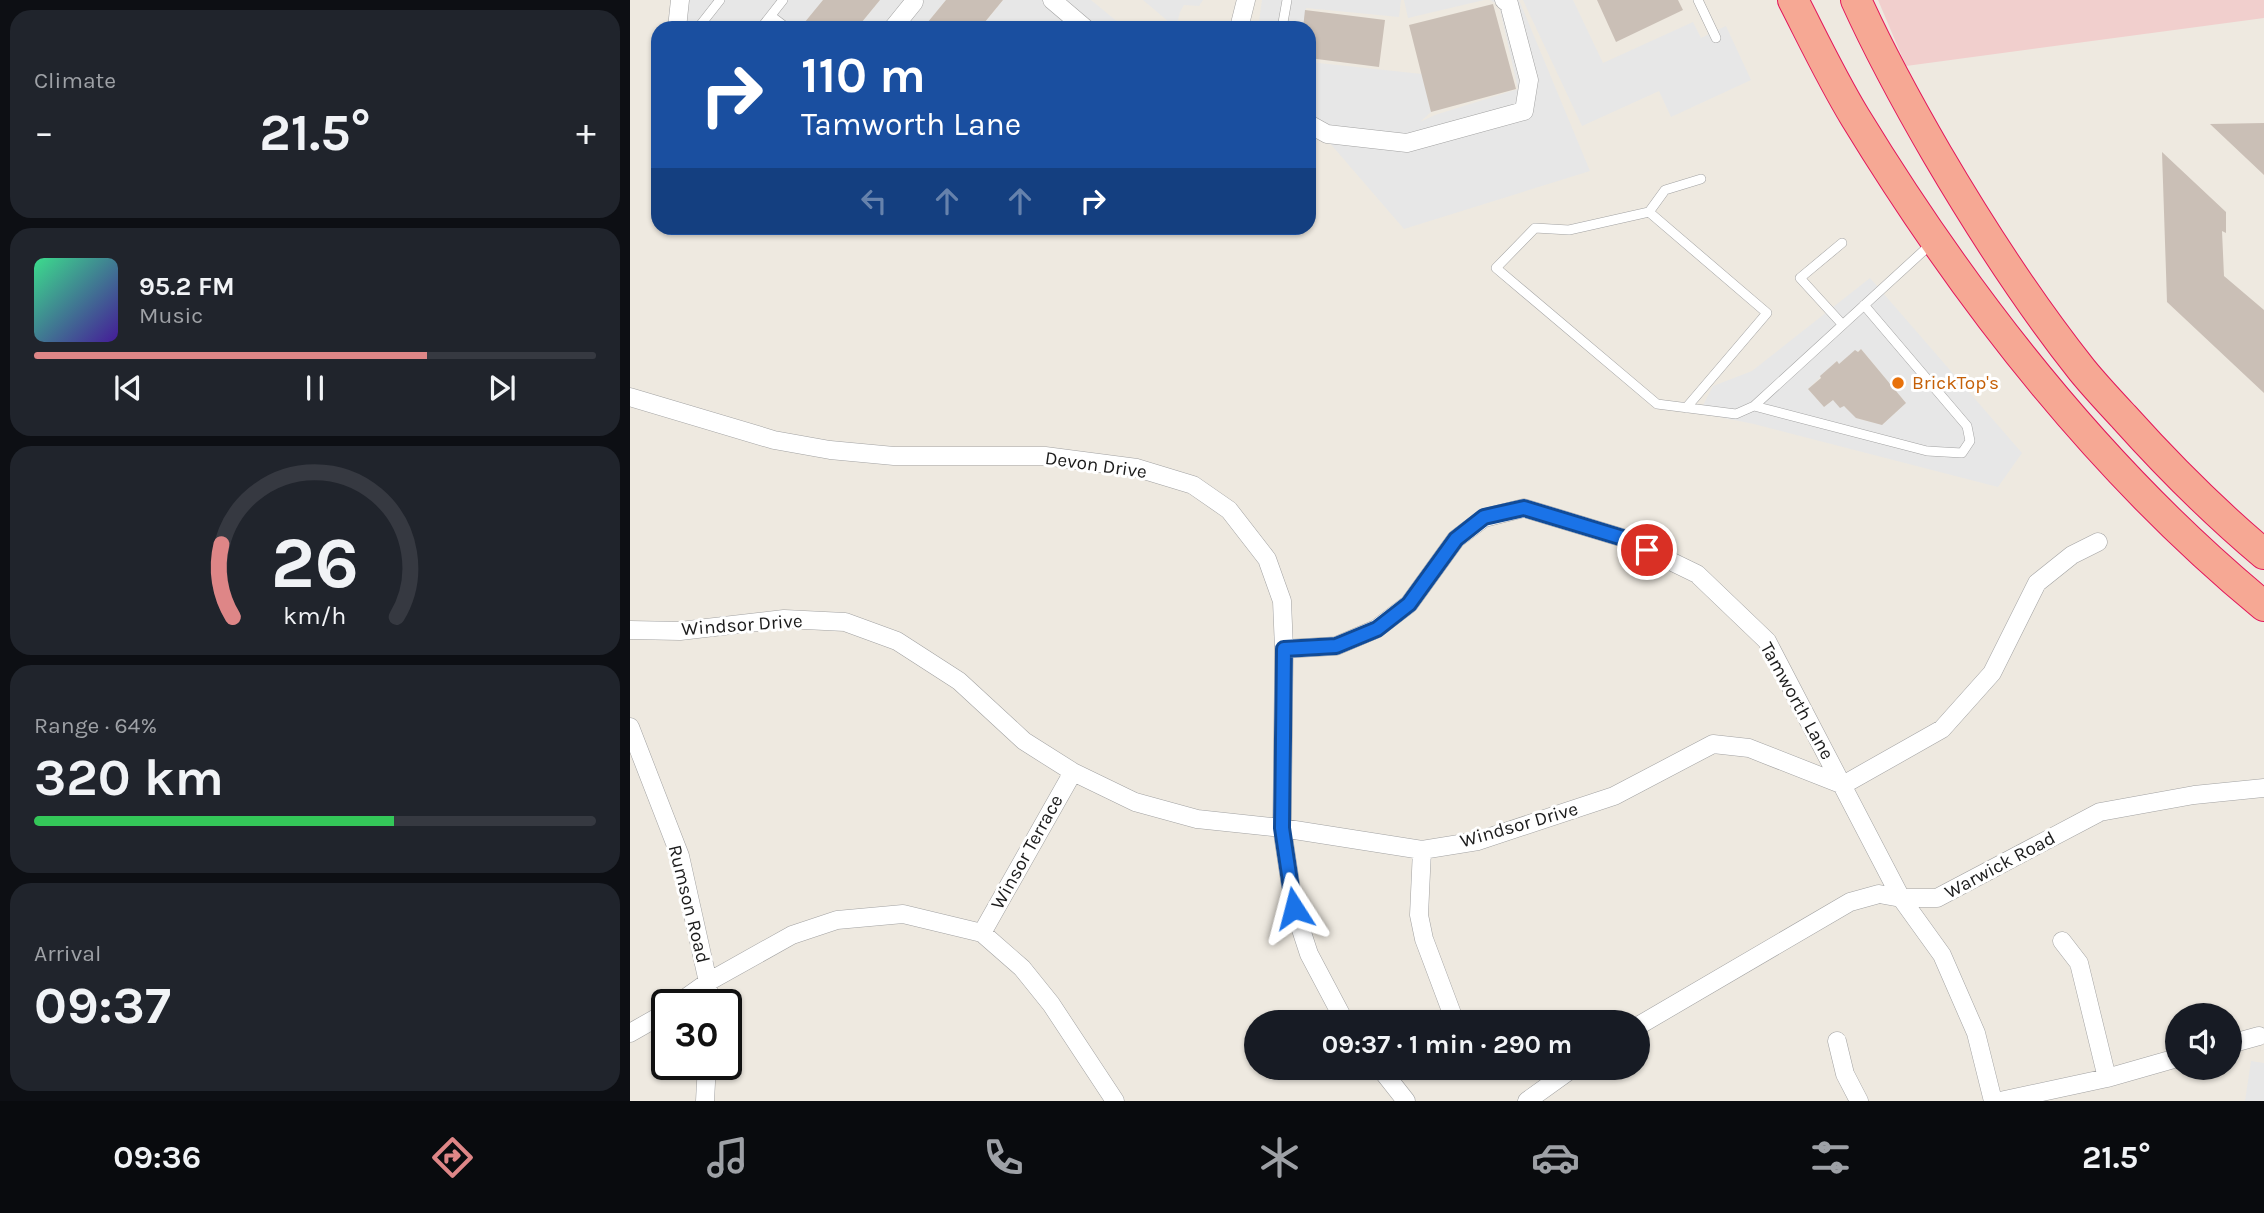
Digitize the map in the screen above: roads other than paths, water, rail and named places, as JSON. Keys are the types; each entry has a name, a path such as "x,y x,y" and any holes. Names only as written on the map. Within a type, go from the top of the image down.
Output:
{"highway":[{"path":"1793,0 1855,117 1935,240 2039,380 2105,456 2184,535 2264,606"},
{"path":"1856,0 1879,49 1965,201 2032,303 2082,371 2198,496 2264,554"}],"street":[{"path":"678,21 680,0"},
{"path":"1052,0 1077,21"},
{"path":"1241,21 1246,0"},
{"path":"1316,128 1327,134 1407,143 1524,111 1529,80 1509,4 1504,0"},
{"path":"899,21 914,2"},
{"name":"Devon Drive","path":"630,397 774,440 830,450 894,456 1045,456 1137,468 1193,485 1229,510 1267,559 1282,601 1282,828 1294,908 1309,954 1339,1010"},
{"name":"Tamworth Lane","path":"1284,649 1336,646 1377,629 1409,604 1456,539 1484,517 1524,508 1623,538 1697,574 1767,641 1843,785"},
{"path":"1993,1101 1976,1033 1942,955 1901,898 1843,785 1941,729 1992,673 2037,583 2072,555 2098,542"},
{"name":"Windsor Drive","path":"630,629 680,631 784,618 845,622 897,641 959,681 1024,741 1073,772 1135,802 1197,819 1282,828 1422,850 1478,841 1614,796 1713,744 1749,748 1843,785"},
{"name":"Rumson Road","path":"630,727 680,856 708,989"},
{"name":"Winsor Terrace","path":"982,933 1073,772"},
{"name":"Warwick Road","path":"1650,1019 1850,902 1880,894 1901,898 1937,898 2100,812 2194,795 2264,788"},
{"path":"1422,850 1419,915 1424,939 1451,1010"},
{"path":"698,989 792,935 838,920 903,914 982,933 1022,968 1037,986 1115,1101"},
{"path":"2062,941 2079,963 2107,1077"},
{"path":"630,1033 651,1023"},
{"path":"2242,1041 2259,1036"},
{"path":"1837,1041 1845,1074 1859,1101"},
{"path":"2000,1101 2165,1061"},
{"path":"705,1101 706,1080"},
{"path":"1389,1080 1406,1101"},
{"path":"1527,1101 1556,1080"}],"lane":[{"path":"704,21 720,0"},
{"path":"767,21 783,0"},
{"path":"1283,21 1287,0"},
{"path":"1698,0 1716,38"},
{"path":"771,16 778,21"},
{"path":"1701,179 1665,190 1649,212 1569,230 1535,228 1496,268 1657,404 1736,414 1754,406 1935,240"},
{"path":"1649,212 1767,313 1686,408"},
{"path":"1842,243 1800,278 1842,324"},
{"path":"1754,406 1927,451 1962,453 1970,441 1967,426 1864,305"}],"place":[{"name":"BrickTop's","path":"1898,383"}]}
